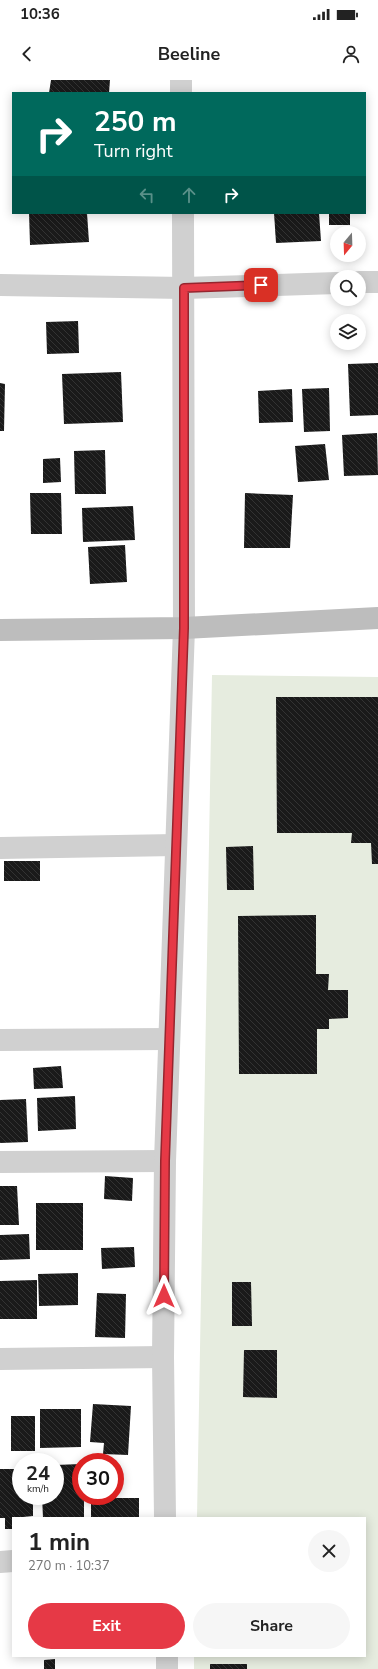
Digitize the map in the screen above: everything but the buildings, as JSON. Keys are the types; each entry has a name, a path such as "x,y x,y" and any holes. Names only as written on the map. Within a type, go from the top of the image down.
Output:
{"street":[{"path":"181,80 181,92"},
{"path":"165,1517 165,1161 184,628 183,214"},
{"path":"366,282 378,282"},
{"path":"0,285 184,288 330,283"},
{"path":"0,630 184,628 378,618"},
{"path":"0,848 176,845"},
{"path":"0,1040 169,1039"},
{"path":"0,1162 165,1161"},
{"path":"0,1359 164,1357"},
{"path":"0,1562 12,1561"},
{"path":"167,1657 167,1669"}],"shaded area":[{"path":"212,675 378,677 378,1669 194,1669 194,1657 366,1657 366,1517 197,1517"}],"route":[{"path":"164,1296 165,1161 184,628 184,288 261,285"}]}
